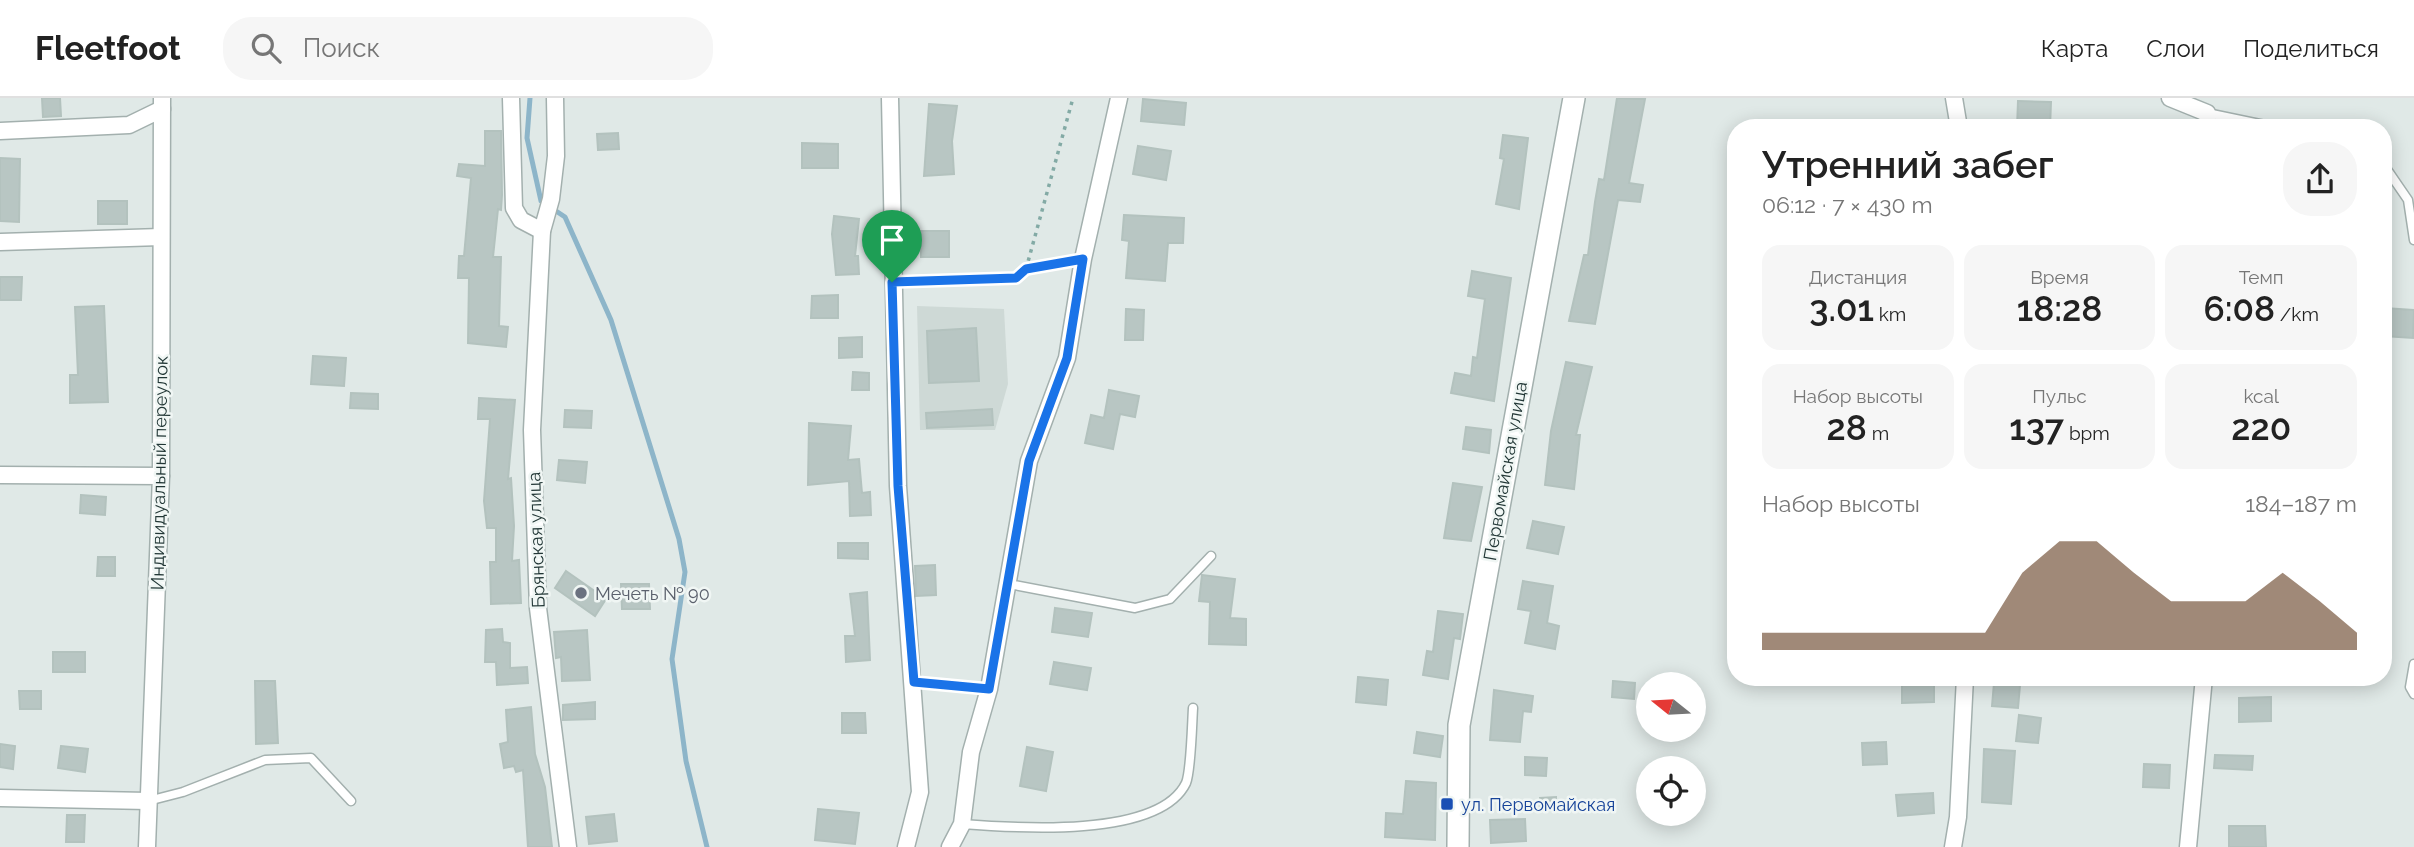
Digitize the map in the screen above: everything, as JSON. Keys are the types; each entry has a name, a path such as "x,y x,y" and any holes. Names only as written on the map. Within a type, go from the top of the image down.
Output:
{"street":[{"path":"511,98 514,208 522,220 542,231"},
{"name":"Брянская улица","path":"555,98 556,156 551,199 542,231 532,430 538,608 568,847"},
{"path":"890,98 898,486 914,682 919,792 906,847"},
{"path":"950,847 962,824 971,752 989,689 1029,461 1067,358 1083,259 1119,98"},
{"name":"Первомайская улица","path":"1458,847 1459,725 1574,98"},
{"path":"1954,98 1958,119"},
{"path":"2170,98 2206,119"},
{"path":"0,131 129,125 162,103"},
{"name":"Индивидуальный переулок","path":"146,847 161,476 162,103"},
{"path":"0,242 161,237"},
{"path":"0,475 161,476"},
{"path":"1953,847 1958,817 1965,686"},
{"path":"2188,847 2203,686"},
{"path":"0,798 148,801"}],"lane":[{"path":"2392,177 2408,200 2414,240"},
{"path":"1009,584 1135,608 1170,599 1211,556"},
{"path":"2414,664 2410,687 2414,694"},
{"path":"962,824 1025,829 1098,825 1163,808 1186,783 1194,708"},
{"path":"148,801 183,792 265,760 311,758 351,802"}],"path":[{"path":"1026,269 1073,98"},
{"path":"892,282 1016,278 1026,269 1083,259"},
{"path":"914,682 989,689"}],"shaded area":[{"path":"917,306 1004,309 1008,384 995,430 920,430"}],"building":[{"path":"42,98 60,98 61,116 43,117"},
{"path":"1617,98 1645,99 1629,183 1643,185 1640,202 1618,200 1595,324 1569,321 1584,255 1588,255 1599,179 1604,180"},
{"path":"1143,99 1186,103 1184,125 1141,121"},
{"path":"2018,101 2051,102 2050,119 2017,119"},
{"path":"929,104 957,106 952,141 954,174 924,176"},
{"path":"485,131 501,131 502,195 493,257 501,257 499,326 508,327 506,347 468,343 469,278 458,278 459,256 464,256 471,178 457,176 459,164 485,166"},
{"path":"618,133 619,149 598,150 597,134"},
{"path":"1503,135 1528,138 1519,209 1496,204 1504,159 1500,158"},
{"path":"802,143 838,144 838,168 802,168"},
{"path":"1138,146 1171,151 1166,180 1133,174"},
{"path":"0,158 20,159 19,222 0,221"},
{"path":"98,201 127,201 127,224 98,224"},
{"path":"1124,215 1184,218 1183,243 1168,243 1165,281 1126,278 1129,241 1122,240"},
{"path":"834,216 859,219 855,256 858,256 859,274 836,275 832,234"},
{"path":"921,231 949,231 949,257 921,257"},
{"path":"1472,271 1511,278 1494,401 1451,393 1455,373 1471,376 1473,357 1477,358 1485,299 1468,296"},
{"path":"0,277 22,277 21,300 0,300"},
{"path":"838,295 838,318 811,318 812,296"},
{"path":"104,306 108,402 70,403 70,375 78,375 75,307"},
{"path":"1126,309 1144,310 1143,340 1125,340"},
{"path":"2392,309 2414,310 2413,338 2392,337"},
{"path":"976,328 979,381 929,383 927,331"},
{"path":"862,337 862,357 839,358 839,338"},
{"path":"313,356 346,358 344,386 311,384"},
{"path":"1566,362 1592,367 1576,435 1580,435 1574,489 1545,485 1551,431"},
{"path":"853,372 869,373 869,390 852,390"},
{"path":"1109,390 1139,396 1135,417 1120,414 1113,449 1085,443 1091,415 1104,418"},
{"path":"351,393 378,394 378,409 350,408"},
{"path":"479,398 515,400 508,479 511,478 514,526 512,561 519,560 521,603 491,604 490,562 496,562 496,528 487,528 484,501 490,419 478,419"},
{"path":"992,409 993,425 927,428 926,413"},
{"path":"565,410 592,411 591,428 564,427"},
{"path":"809,423 851,426 848,460 859,459 862,493 870,492 871,515 850,516 849,481 808,485"},
{"path":"1466,427 1491,430 1489,453 1463,449"},
{"path":"559,460 587,462 585,483 557,480"},
{"path":"1453,483 1482,487 1471,541 1444,538"},
{"path":"81,495 106,497 105,515 80,513"},
{"path":"1533,521 1564,527 1558,554 1527,548"},
{"path":"838,543 868,543 868,559 838,558"},
{"path":"98,557 115,557 115,576 97,576"},
{"path":"935,565 936,595 916,596 915,566"},
{"name":"Мечеть № 90","path":"566,571 606,599 595,616 555,588"},
{"path":"1202,575 1235,579 1230,618 1246,619 1246,645 1209,644 1210,602 1199,601"},
{"path":"1523,581 1553,586 1547,623 1559,626 1555,649 1525,643 1531,611 1518,609"},
{"path":"621,584 649,584 650,609 622,609"},
{"path":"867,592 870,660 846,662 845,636 855,636 850,594"},
{"path":"1055,608 1092,613 1088,637 1052,632"},
{"path":"1438,611 1463,614 1460,639 1454,638 1448,679 1423,675 1427,651 1433,652"},
{"path":"502,629 503,642 510,643 510,668 527,667 528,683 497,685 496,662 485,662 486,630"},
{"path":"587,630 590,680 562,681 561,657 556,658 554,632"},
{"path":"53,652 85,652 85,672 53,672"},
{"path":"1054,662 1091,668 1087,690 1050,684"},
{"path":"1358,677 1388,680 1386,705 1356,702"},
{"path":"255,681 275,681 278,743 256,744"},
{"path":"1613,681 1635,683 1634,699 1612,697"},
{"path":"1902,686 1934,686 1934,702 1902,703"},
{"path":"1994,686 2020,686 2018,708 1992,706"},
{"path":"1494,690 1533,696 1531,712 1523,711 1520,742 1490,740"},
{"path":"19,691 41,691 41,709 20,709"},
{"path":"2271,697 2271,721 2239,722 2239,698"},
{"path":"595,702 595,719 563,720 563,705"},
{"path":"531,707 535,754 545,787 552,847 528,847 523,770 516,772 514,766 504,768 500,744 508,742 506,710"},
{"path":"842,713 865,713 866,733 842,733"},
{"path":"2019,715 2041,718 2038,743 2016,741"},
{"path":"1417,732 1443,736 1440,757 1414,753"},
{"path":"1886,742 1887,764 1863,765 1862,743"},
{"path":"0,744 15,746 13,769 0,767"},
{"path":"61,746 88,749 85,772 58,768"},
{"path":"1027,747 1053,752 1046,791 1020,786"},
{"path":"1984,749 2015,751 2011,804 1982,802"},
{"path":"2215,755 2253,756 2252,770 2214,768"},
{"path":"1525,757 1547,758 1546,776 1525,775"},
{"path":"2144,764 2170,765 2169,788 2143,787"},
{"path":"1406,781 1436,783 1435,840 1385,837 1386,813 1403,814"},
{"path":"1933,793 1934,813 1898,816 1896,795"},
{"path":"1556,797 1556,811 1540,811 1540,798"},
{"path":"818,809 859,813 855,844 815,840"},
{"path":"614,814 617,841 589,844 586,817"},
{"path":"67,815 85,815 84,842 66,842"},
{"path":"1525,819 1526,841 1491,843 1490,820"},
{"path":"2229,826 2265,826 2266,847 2229,847"}],"waterway":[{"path":"530,98 527,138 541,201 565,217 611,320 679,539 685,572 672,659 686,761 707,847"}],"place":[{"name":"Мечеть № 90","path":"581,593"},
{"name":"ул. Первомайская","path":"1447,804"}],"route":[{"path":"1083,259 1067,358 1029,461 989,689 914,682 898,486 892,282 1016,278 1026,269 1083,259"}]}
